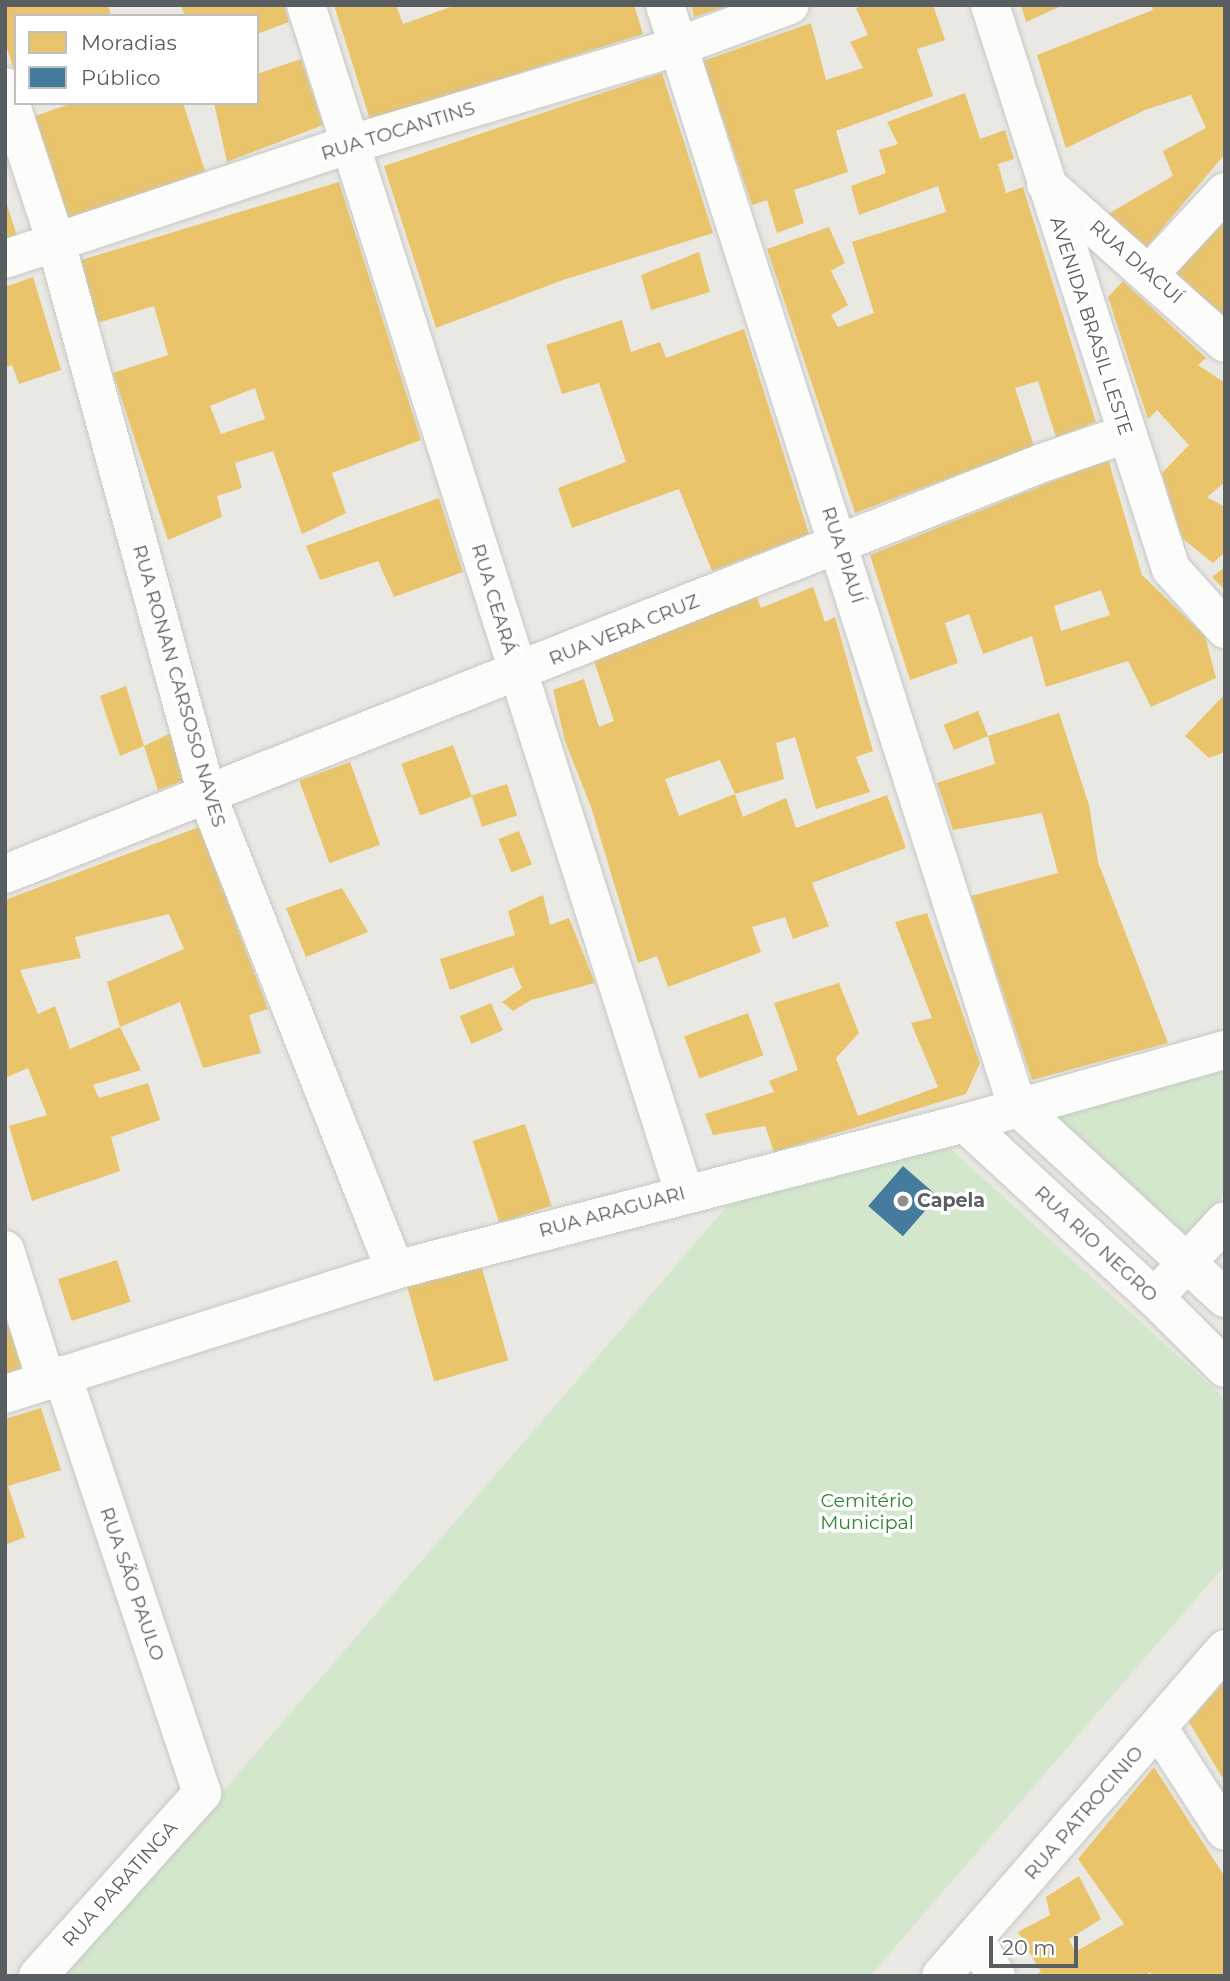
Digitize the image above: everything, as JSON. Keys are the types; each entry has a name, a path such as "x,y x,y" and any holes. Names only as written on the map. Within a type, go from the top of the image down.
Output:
{"street":[{"name":"RUA CEARÁ","path":"306,5 684,1192"},
{"name":"RUA PIAUÍ","path":"665,5 1017,1106"},
{"name":"RUA TOCANTINS","path":"5,259 351,144 678,46 790,5"},
{"name":"AVENIDA BRASIL LESTE","path":"990,5 1171,569 1225,629"},
{"name":"RUA RONAN CARSOSO NAVES","path":"5,87 56,242 207,795 395,1270"},
{"name":"RUA DIACUÍ","path":"1046,184 1150,273 1225,343"},
{"path":"1150,273 1225,192"},
{"name":"RUA VERA CRUZ","path":"5,874 1042,463 1126,434"},
{"name":"RUA ARAGUARI","path":"5,1395 54,1377 395,1270 684,1192 965,1123 1017,1106 1225,1050"},
{"path":"1017,1106 1225,1298"},
{"name":"RUA RIO NEGRO","path":"965,1123 1156,1299 1225,1368"},
{"path":"1156,1299 1225,1220"},
{"name":"RUA SÃO PAULO","path":"5,1250 54,1377 202,1793"},
{"name":"RUA PATROCINIO","path":"941,1976 1159,1729 1225,1649"},
{"path":"1159,1729 1225,1831"},
{"name":"RUA PARATINGA","path":"38,1976 202,1793"},
{"path":"974,1938 996,1976"}],"green space":[{"path":"1225,1067 1225,1192 1188,1235 1047,1112"},
{"name":"Cemitério Municipal","path":"950,1148 1225,1399 1225,1565 870,1976 64,1976 729,1204"}],"building: Moradias":[{"path":"5,5 108,5 110,14 14,14 14,70 5,42"},
{"path":"181,5 284,5 289,22 259,33 259,14 184,14"},
{"path":"334,5 396,5 403,24 456,5 634,5 643,34 370,120"},
{"path":"691,5 728,5 728,6 694,17"},
{"path":"865,5 933,5 945,40 917,49 933,96 836,131 848,172 794,190 804,223 777,233 767,200 752,205 703,61 811,23 826,80 863,68 850,42 868,35 856,8"},
{"path":"1021,5 1063,5 1026,22"},
{"path":"1151,5 1225,5 1225,154 1144,250 1108,214 1173,176 1163,151 1206,128 1191,95 1145,110 1066,148 1037,55 1153,10"},
{"path":"301,59 323,125 227,162 214,105 259,105 259,73"},
{"path":"662,73 713,233 563,280 436,328 384,166"},
{"path":"965,93 980,139 1005,130 1014,159 998,164 1006,193 1023,187 1096,422 1056,437 1038,381 1015,388 1034,446 855,513 767,249 829,227 845,263 831,271 848,305 831,315 838,327 874,313 852,242 946,212 938,186 859,215 851,186 886,173 879,150 898,144 887,122"},
{"path":"66,105 184,105 205,171 64,223 30,118"},
{"path":"339,182 421,440 332,473 346,513 302,534 273,451 235,463 242,488 217,496 222,517 168,540 113,373 168,355 154,306 97,323 78,261","holes":["255,388 265,419 221,434 210,406"]},
{"path":"5,199 18,239 5,242"},
{"path":"1225,213 1225,319 1173,270"},
{"path":"699,252 710,292 651,310 641,275"},
{"path":"33,277 61,370 19,384 12,365 5,367 5,287"},
{"path":"1123,281 1206,358 1198,365 1225,383 1225,482 1207,497 1225,507 1225,552 1213,563 1183,539 1177,522 1162,473 1189,445 1157,410 1148,419 1108,297"},
{"path":"622,320 631,352 660,342 666,358 744,329 809,534 712,571 679,489 572,528 558,488 626,462 599,383 562,394 546,345"},
{"path":"1108,459 1142,575 1205,636 1216,678 1151,707 1128,661 1046,687 1032,636 983,654 969,614 945,623 958,663 910,680 870,555","holes":["1101,590 1110,615 1061,631 1054,606"]},
{"path":"439,498 463,572 394,597 378,561 320,580 306,546"},
{"path":"1225,567 1225,590 1212,577"},
{"path":"813,587 825,622 835,617 873,751 856,757 870,792 816,809 795,737 776,743 784,779 735,794 743,817 786,798 796,828 887,795 906,848 812,883 829,926 793,939 785,917 752,927 761,952 668,987 657,956 638,963 591,807 565,741 553,690 584,679 599,727 614,721 594,661 756,595 761,608","holes":["720,760 735,794 679,816 665,779"]},
{"path":"126,686 144,746 120,756 100,696"},
{"path":"1225,694 1225,752 1209,758 1185,736"},
{"path":"978,711 988,736 954,750 944,725"},
{"path":"1059,713 1089,805 1098,862 1168,1043 1032,1080 971,896 1058,873 1042,813 953,830 937,783 995,764 988,736"},
{"path":"171,733 186,780 158,790 144,746"},
{"path":"453,745 472,797 420,815 401,764"},
{"path":"350,762 380,845 329,863 299,780"},
{"path":"507,784 517,815 482,827 472,795"},
{"path":"199,827 268,1009 249,1015 261,1053 203,1068 180,1002 120,1027 141,1070 93,1085 99,1098 148,1083 160,1120 111,1137 120,1171 32,1201 9,1126 47,1115 28,1068 5,1078 5,900","holes":["169,914 184,949 107,982 120,1027 70,1049 55,1006 38,1014 20,970 81,958 75,937"]},
{"path":"519,831 532,865 511,872 498,839"},
{"path":"342,888 368,932 306,957 286,908"},
{"path":"543,895 550,925 569,918 595,983 531,1000 513,1011 502,1002 522,988 513,967 450,990 440,959 515,935 508,911"},
{"path":"927,913 980,1063 966,1094 774,1152 765,1126 713,1135 705,1114 774,1092 769,1081 798,1070 774,1003 839,983 859,1033 836,1058 858,1116 938,1087 911,1023 932,1018 895,922"},
{"path":"491,1003 503,1031 471,1044 460,1016"},
{"path":"748,1013 763,1055 699,1079 684,1036"},
{"path":"525,1124 552,1206 499,1223 473,1141"},
{"path":"117,1260 131,1302 72,1321 58,1279"},
{"path":"481,1265 508,1360 434,1381 407,1286"},
{"path":"13,1323 29,1371 5,1380 5,1326"},
{"path":"41,1408 61,1470 8,1486 25,1537 5,1545 5,1419"},
{"path":"1225,1680 1225,1782 1189,1722"},
{"path":"1154,1767 1225,1877 1225,1976 1152,1976 1150,1972 1144,1976 1034,1976 1041,1972 1018,1932 1050,1915 1046,1897 1079,1876 1101,1919 1069,1939 1075,1952 1124,1924 1078,1859"}],"building: Público":[{"name":"Capela","path":"903,1166 938,1196 903,1236 868,1206"}],"place":[{"name":"Capela","path":"903,1201"}]}
